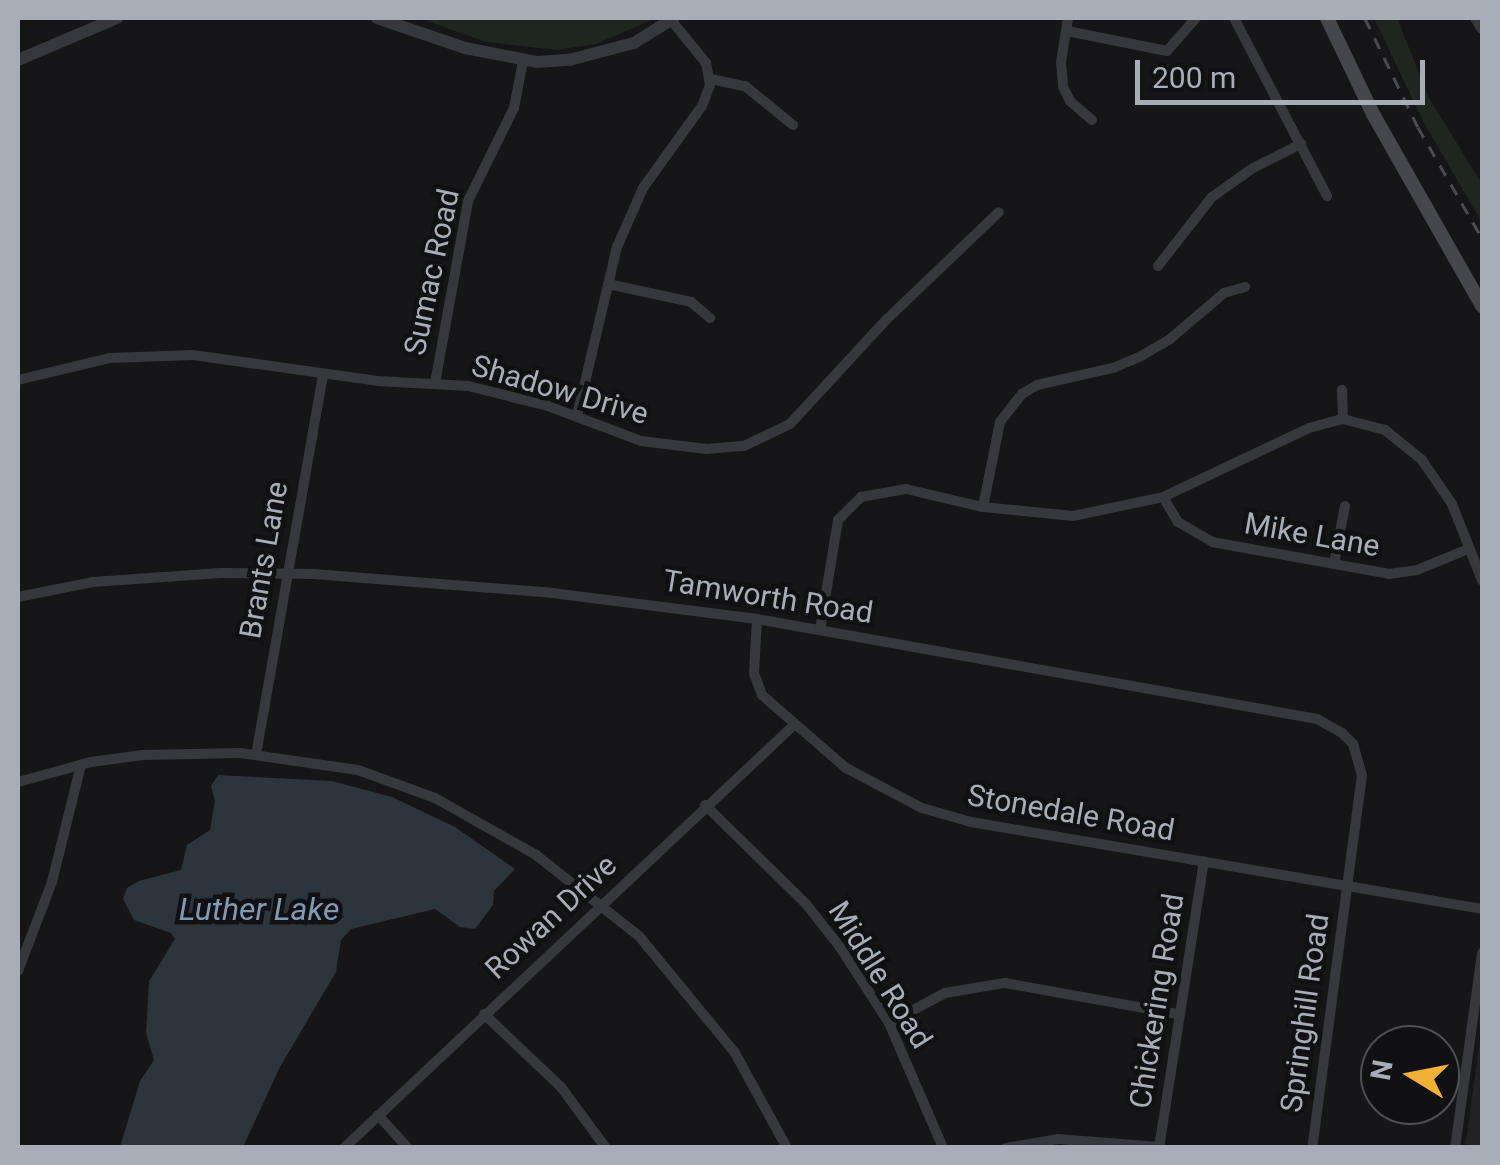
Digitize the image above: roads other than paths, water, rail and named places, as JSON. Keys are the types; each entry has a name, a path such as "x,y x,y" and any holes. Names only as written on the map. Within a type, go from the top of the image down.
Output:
{"main road":[{"path":"1327,18 1373,114 1482,306"}],"street":[{"path":"18,60 116,18"},
{"path":"377,18 465,48 523,61 597,54 634,42 673,19 706,63 711,79 702,106 643,188 617,247 576,416"},
{"path":"1068,18 1061,62 1063,87 1070,100 1092,120"},
{"path":"1068,31 1167,50 1196,18"},
{"path":"1234,18 1327,196"},
{"path":"1475,18 1482,29"},
{"name":"Sumac Road","path":"435,383 468,201 514,108 523,61"},
{"path":"711,79 745,86 793,124"},
{"path":"1158,266 1212,197 1242,174 1301,144"},
{"name":"Shadow Drive","path":"18,380 110,358 165,354 508,394 663,445 726,448 764,440 800,415 886,320 999,212"},
{"path":"608,284 691,302 710,318"},
{"path":"983,507 1000,422 1022,394 1037,385 1141,356 1170,339 1224,294 1245,287"},
{"name":"Brants Lane","path":"256,755 322,374"},
{"path":"1342,390 1343,419"},
{"path":"820,630 838,520 852,503 872,494 906,489 983,507 1073,516 1163,496 1310,428 1343,419 1384,430 1422,460 1452,504 1482,580"},
{"name":"Mike Lane","path":"1163,496 1178,522 1212,542 1334,564 1399,574 1468,549"},
{"path":"1334,564 1346,506"},
{"name":"Tamworth Road","path":"18,597 141,578 287,574 571,594 757,619 1298,715 1332,726 1353,744 1361,763 1347,886"},
{"name":"Stonedale Road","path":"757,619 754,673 762,695 846,768 934,812 971,822 1482,909"},
{"name":"Rowan Drive","path":"344,1148 794,724"},
{"path":"18,782 81,764 170,753 256,755 316,762 406,785 536,855 639,936 700,1006 766,1104 788,1148"},
{"path":"18,971 52,882 81,764"},
{"name":"Middle Road","path":"705,805 806,904 889,1023 943,1148"},
{"name":"Chickering Road","path":"1159,1147 1204,862"},
{"name":"Springhill Road","path":"1312,1148 1347,886"},
{"path":"1455,1148 1482,953"},
{"path":"889,1023 945,994 1005,983 1178,1014"},
{"path":"484,1014 561,1087 606,1148"},
{"path":"378,1115 408,1148"},
{"path":"1006,1148 1058,1139 1159,1147"}],"water":[{"name":"Luther Lake","path":"218,775 332,781 392,797 455,827 515,869 494,891 493,905 475,929 460,927 435,909 351,929 341,940 336,972 280,1067 243,1147 120,1147 140,1081 154,1060 146,1033 149,981 175,939 171,933 134,920 123,899 127,888 139,881 181,870 187,845 210,830 215,801 211,786"}],"railway":[{"path":"1365,18 1418,127 1482,238"}]}
